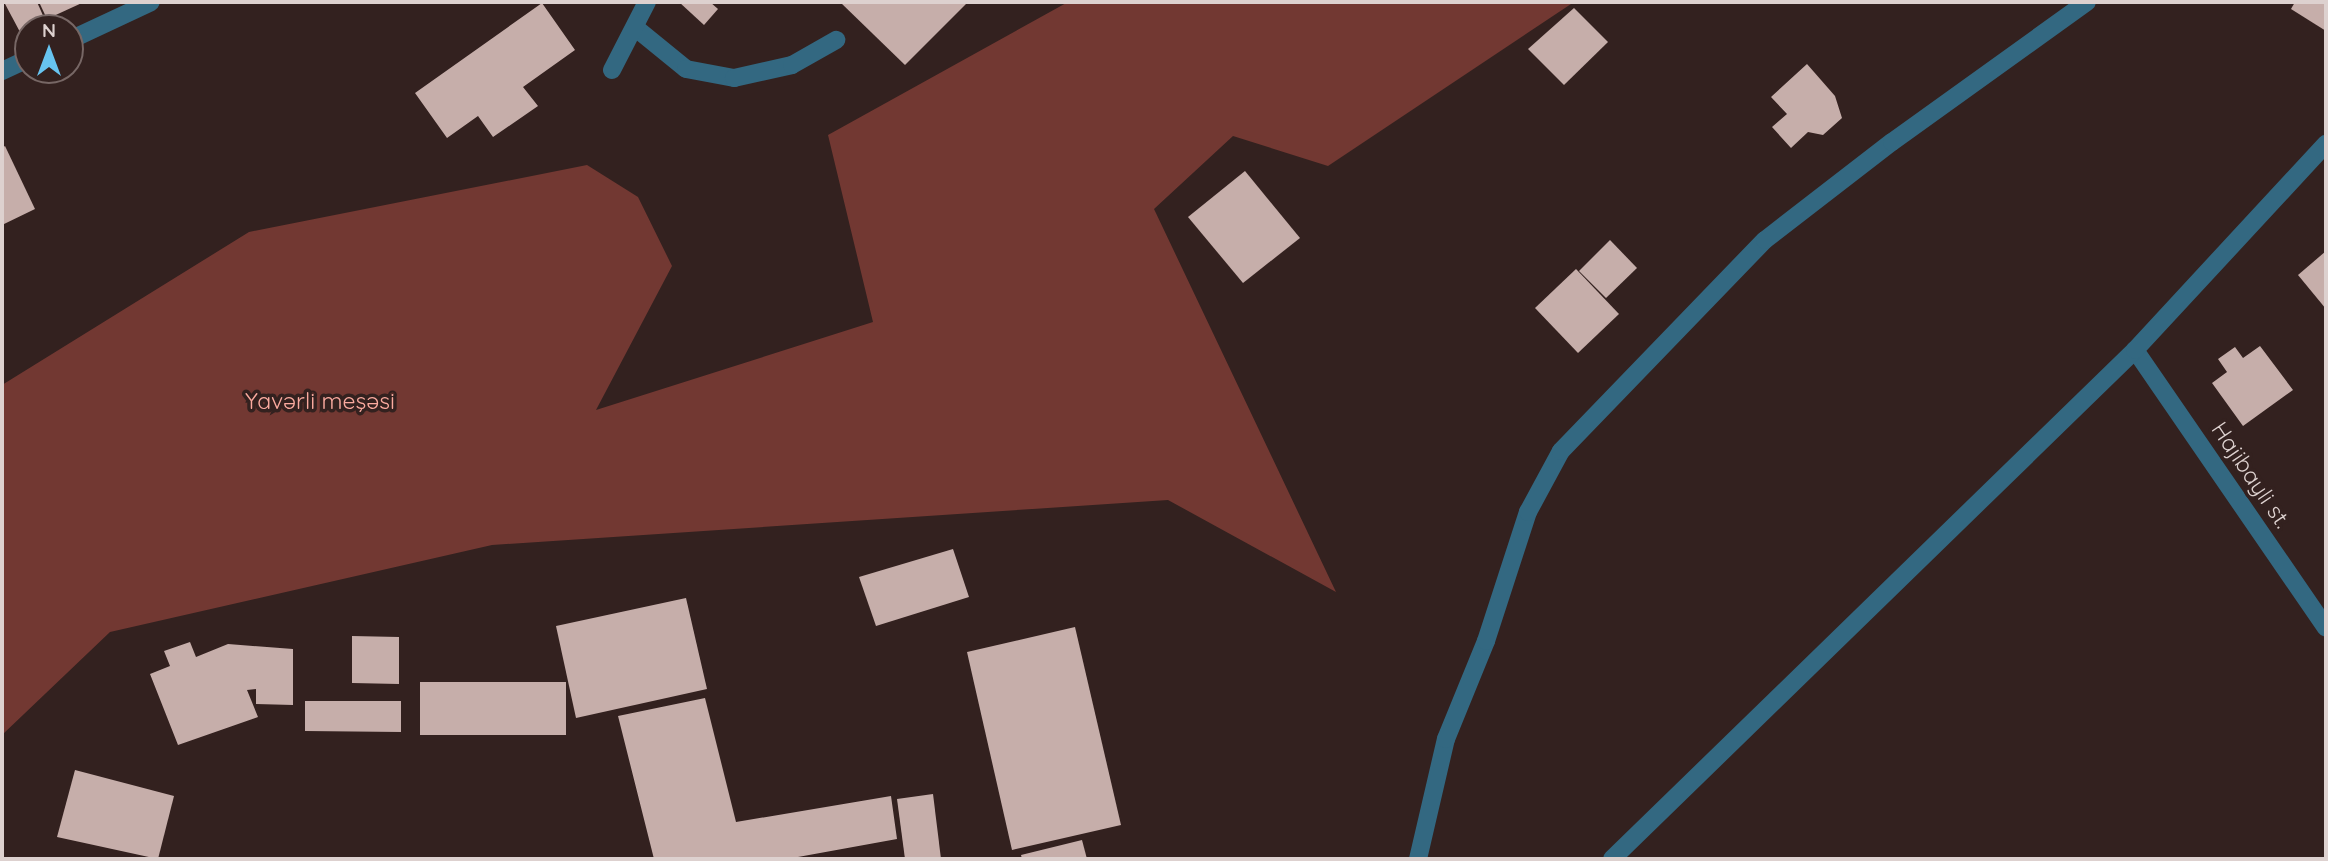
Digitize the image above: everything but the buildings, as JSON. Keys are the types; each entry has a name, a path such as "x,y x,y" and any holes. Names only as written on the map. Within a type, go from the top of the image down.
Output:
{"street":[{"path":"84,33 151,2"},
{"path":"612,70 637,29 647,2"},
{"path":"1418,859 1446,739 1486,641 1528,512 1561,451 1765,240 1892,142 2087,2"},
{"path":"637,29 687,69 734,78 792,65 836,40"},
{"path":"1612,859 2135,350 2326,144"},
{"name":"Hajibayli st.","path":"2135,350 2326,628"}],"green space":[{"name":"Yavərli meşəsi","path":"1068,2 1574,2 1328,166 1233,136 1154,209 1336,592 1168,500 492,545 110,632 2,735 2,385 249,232 587,165 638,197 672,266 596,410 873,322 828,135"}]}
